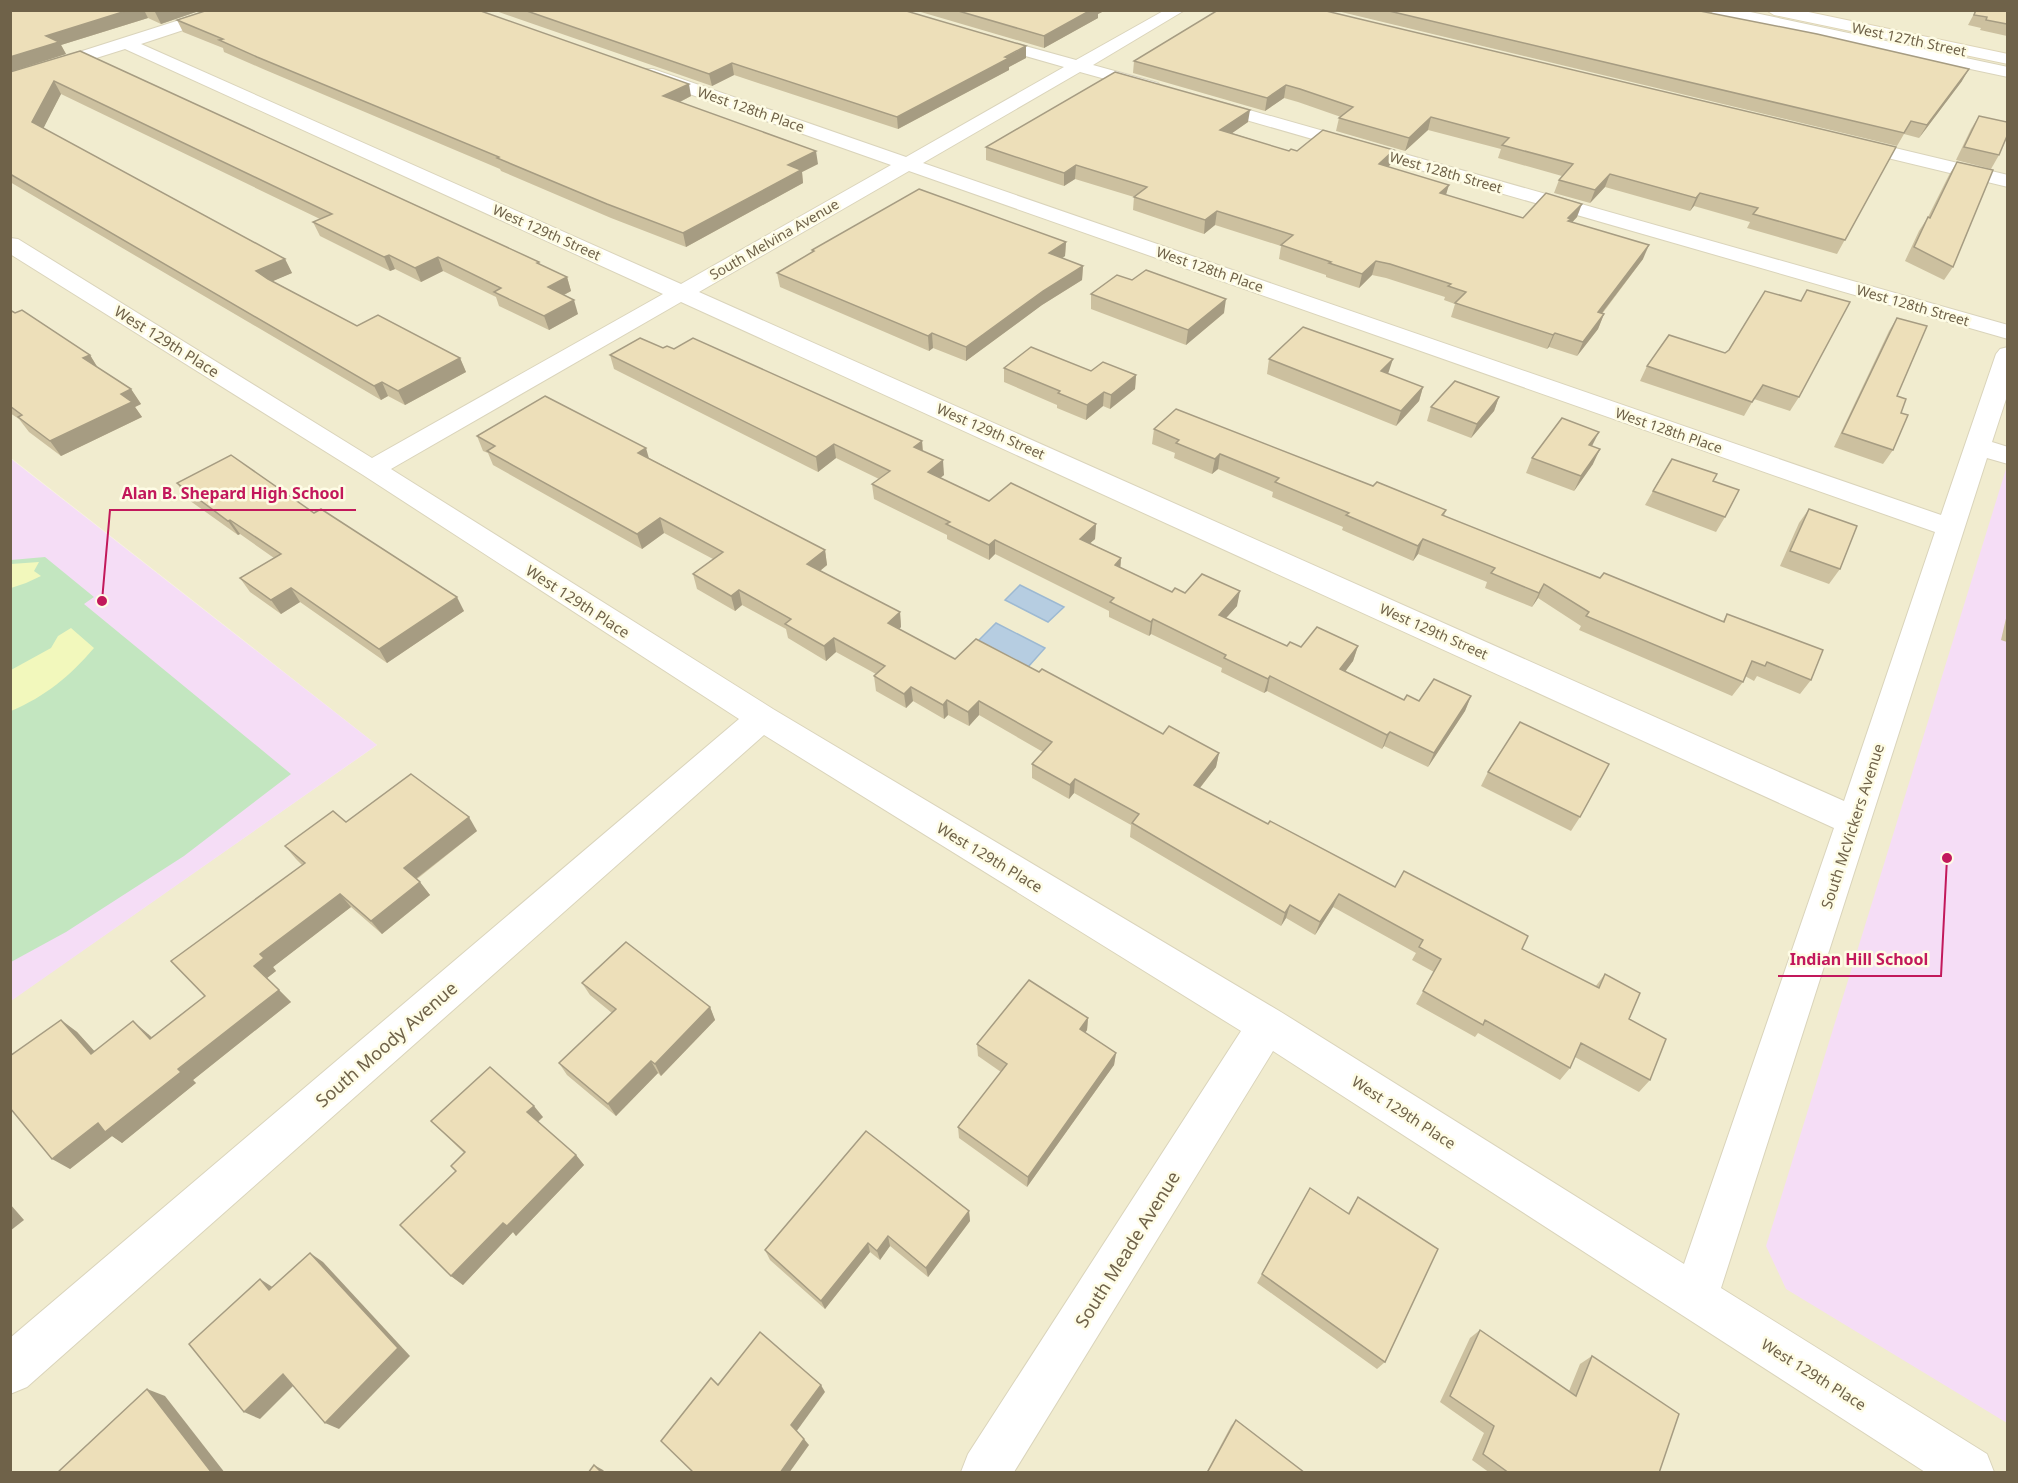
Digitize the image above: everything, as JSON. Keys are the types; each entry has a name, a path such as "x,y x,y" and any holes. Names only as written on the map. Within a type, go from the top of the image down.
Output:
{"street":[{"path":"10,80 229,10"},
{"name":"South Melvina Avenue","path":"372,469 1177,10"},
{"path":"1716,10 2007,72"},
{"name":"West 127th Street","path":"1779,11 2007,59"},
{"path":"965,34 1171,93"},
{"name":"West 129th Street","path":"126,43 1854,821"},
{"name":"West 128th Place","path":"626,65 1951,528"},
{"name":"West 128th Street","path":"1194,99 2007,332"},
{"path":"1833,139 2007,181"},
{"name":"West 129th Place","path":"10,244 372,469 762,718 1267,1025 1969,1473"},
{"name":"South McVickers Avenue","path":"1695,1298 1951,528 1993,451 2007,354"},
{"name":"South Moody Avenue","path":"10,1370 762,718"},
{"name":"South Meade Avenue","path":"986,1473 1267,1025"}],"shaded area":[{"path":"11,11 2007,11 2007,1472 11,1472 10,1001 377,745 11,458"},
{"path":"10,458 377,745 11,1001 10,1001"},
{"path":"2006,469 2008,469 2007,1423 1786,1289 1766,1246"},
{"path":"45,557 94,597 84,604 291,774 184,856 66,932 11,962 11,560"}],"sand":[{"path":"39,562 34,571 41,576 11,588 11,564"},
{"path":"71,628 94,648 56,685 11,711 11,670 51,648 58,636"}],"water":[{"path":"1020,585 1064,607 1048,622 1005,600"},
{"path":"996,623 1045,648 1028,667 978,641"}],"building":[{"path":"10,10 129,10 46,36 59,42 10,57"},
{"path":"208,10 478,10 689,84 663,96 816,151 788,165 801,170 683,233 607,204 257,57 219,40 223,39 177,20"},
{"path":"524,10 903,10 1026,46 1005,57 1009,58 897,117 732,63 709,74"},
{"path":"955,10 1091,10 1044,36"},
{"path":"1218,10 1322,10 1896,147 1845,240 1753,214 1758,208 1700,193 1696,198 1610,174 1595,190 1559,180 1573,164 1502,145 1509,138 1431,117 1409,138 1339,118 1353,107 1286,85 1267,98 1134,61"},
{"path":"1385,10 1695,10 1817,34 1969,69 1927,125 1911,121 1904,133"},
{"path":"1976,10 2007,10 2007,24 1974,15"},
{"path":"80,51 539,262 537,263 567,277 548,287 574,300 544,316 494,292 501,288 438,257 415,268 389,255 384,257 313,222 332,214 54,81 32,122 285,259 256,271 268,279 357,326 378,315 460,358 398,391 382,382 374,386 10,174 10,72"},
{"path":"1115,72 1250,110 1220,130 1289,151 1291,149 1297,151 1323,130 1394,150 1379,164 1449,185 1440,193 1523,218 1546,193 1582,204 1568,218 1571,219 1568,221 1649,245 1598,312 1604,314 1583,342 1555,333 1553,335 1455,303 1466,292 1448,286 1451,284 1390,264 1376,261 1362,274 1281,245 1293,235 1217,211 1205,220 1134,197 1147,187 1076,165 1064,173 986,147"},
{"path":"1979,116 2007,122 2007,136 1999,155 1964,147"},
{"path":"1957,162 1993,170 1953,267 1914,247"},
{"path":"919,189 1066,242 1049,253 1083,266 1043,291 966,347 932,333 928,336 777,273 814,251 812,250"},
{"path":"1146,270 1226,299 1188,330 1091,294 1117,275 1132,280"},
{"path":"1807,290 1850,302 1799,397 1763,385 1752,402 1647,366 1669,335 1725,353 1765,291 1801,301"},
{"path":"10,310 15,313 22,310 90,355 83,358 131,389 121,394 132,402 50,441 18,417 22,415 10,406"},
{"path":"1897,318 1927,326 1897,396 1906,399 1901,413 1908,415 1893,450 1842,433"},
{"path":"1303,327 1393,359 1381,371 1423,387 1401,411 1269,359"},
{"path":"640,338 663,348 667,346 674,349 693,338 922,441 914,447 943,460 928,472 989,501 1011,483 1096,524 1080,539 1121,558 1115,565 1172,592 1175,588 1185,593 1202,574 1240,591 1219,615 1287,646 1290,642 1301,647 1317,627 1358,646 1340,669 1404,700 1407,695 1419,701 1434,679 1471,696 1434,753 1390,732 1387,735 1270,676 1268,679 1224,658 1226,655 1153,619 1151,622 1110,602 1114,598 995,540 989,545 946,524 950,522 872,484 890,471 834,444 816,457 610,355"},
{"path":"1031,347 1091,371 1103,362 1136,375 1111,395 1104,392 1087,405 1004,368"},
{"path":"1455,381 1499,397 1477,424 1431,407"},
{"path":"545,396 646,448 638,453 825,550 807,564 900,612 888,623 955,659 976,639 1039,672 1042,669 1163,734 1169,726 1219,753 1194,785 1268,824 1270,821 1395,887 1404,871 1528,936 1522,949 1599,988 1605,974 1640,993 1629,1019 1666,1039 1650,1080 1581,1043 1570,1068 1485,1020 1483,1025 1423,991 1441,959 1419,947 1423,940 1339,894 1320,922 1290,905 1285,913 1132,823 1139,814 1075,779 1070,785 1032,764 1052,742 979,701 968,712 947,700 943,705 911,687 904,694 874,676 885,666 834,638 824,646 785,624 791,619 739,590 731,596 693,574 723,552 660,518 637,534 487,451 495,446 477,436"},
{"path":"1176,409 1373,486 1377,482 1446,510 1442,515 1600,578 1604,573 1724,622 1727,614 1823,650 1811,680 1767,662 1765,666 1752,661 1743,682 1586,616 1589,612 1544,584 1539,593 1491,573 1495,568 1423,539 1418,546 1346,515 1349,513 1275,482 1279,478 1220,454 1215,459 1176,443 1179,440 1154,429"},
{"path":"1562,418 1599,432 1589,445 1600,449 1581,476 1532,458"},
{"path":"231,455 314,513 321,509 457,597 379,649 291,588 271,600 240,578 281,554 230,520 228,521 177,483"},
{"path":"1672,459 1717,474 1713,481 1739,490 1725,517 1653,491"},
{"path":"1809,509 1857,526 1840,569 1790,551"},
{"path":"1520,722 1609,764 1580,817 1488,772"},
{"path":"411,774 469,817 404,868 420,882 371,921 340,894 260,954 264,958 254,966 279,990 178,1069 181,1072 105,1132 98,1123 52,1159 10,1108 10,1056 61,1020 91,1054 133,1021 150,1039 205,996 171,961 305,863 285,846 333,811 346,822"},
{"path":"626,942 710,1007 655,1064 651,1061 608,1104 559,1063 616,1009 582,983"},
{"path":"1029,980 1088,1018 1080,1029 1116,1053 1028,1177 958,1127 1007,1064 977,1044"},
{"path":"490,1067 534,1106 527,1112 576,1155 507,1226 503,1223 451,1276 400,1225 456,1171 451,1166 465,1152 431,1121"},
{"path":"866,1131 969,1211 926,1268 888,1236 877,1251 868,1243 821,1301 765,1250"},
{"path":"1310,1188 1349,1214 1358,1197 1438,1249 1385,1362 1262,1274"},
{"path":"310,1253 398,1348 325,1423 283,1374 244,1412 189,1344 260,1279 269,1290"},
{"path":"1480,1330 1576,1396 1592,1356 1679,1414 1659,1473 1509,1473 1483,1454 1494,1426 1450,1396"},
{"path":"760,1332 821,1385 791,1425 804,1439 780,1473 694,1473 661,1441 711,1378 718,1385"},
{"path":"147,1389 212,1473 57,1473"},
{"path":"1236,1420 1305,1473 1207,1473"},
{"path":"594,1465 602,1473 588,1473"}],"place":[{"name":"Alan B. Shepard High School","path":"102,601"},
{"name":"Indian Hill School","path":"1947,858"}]}
